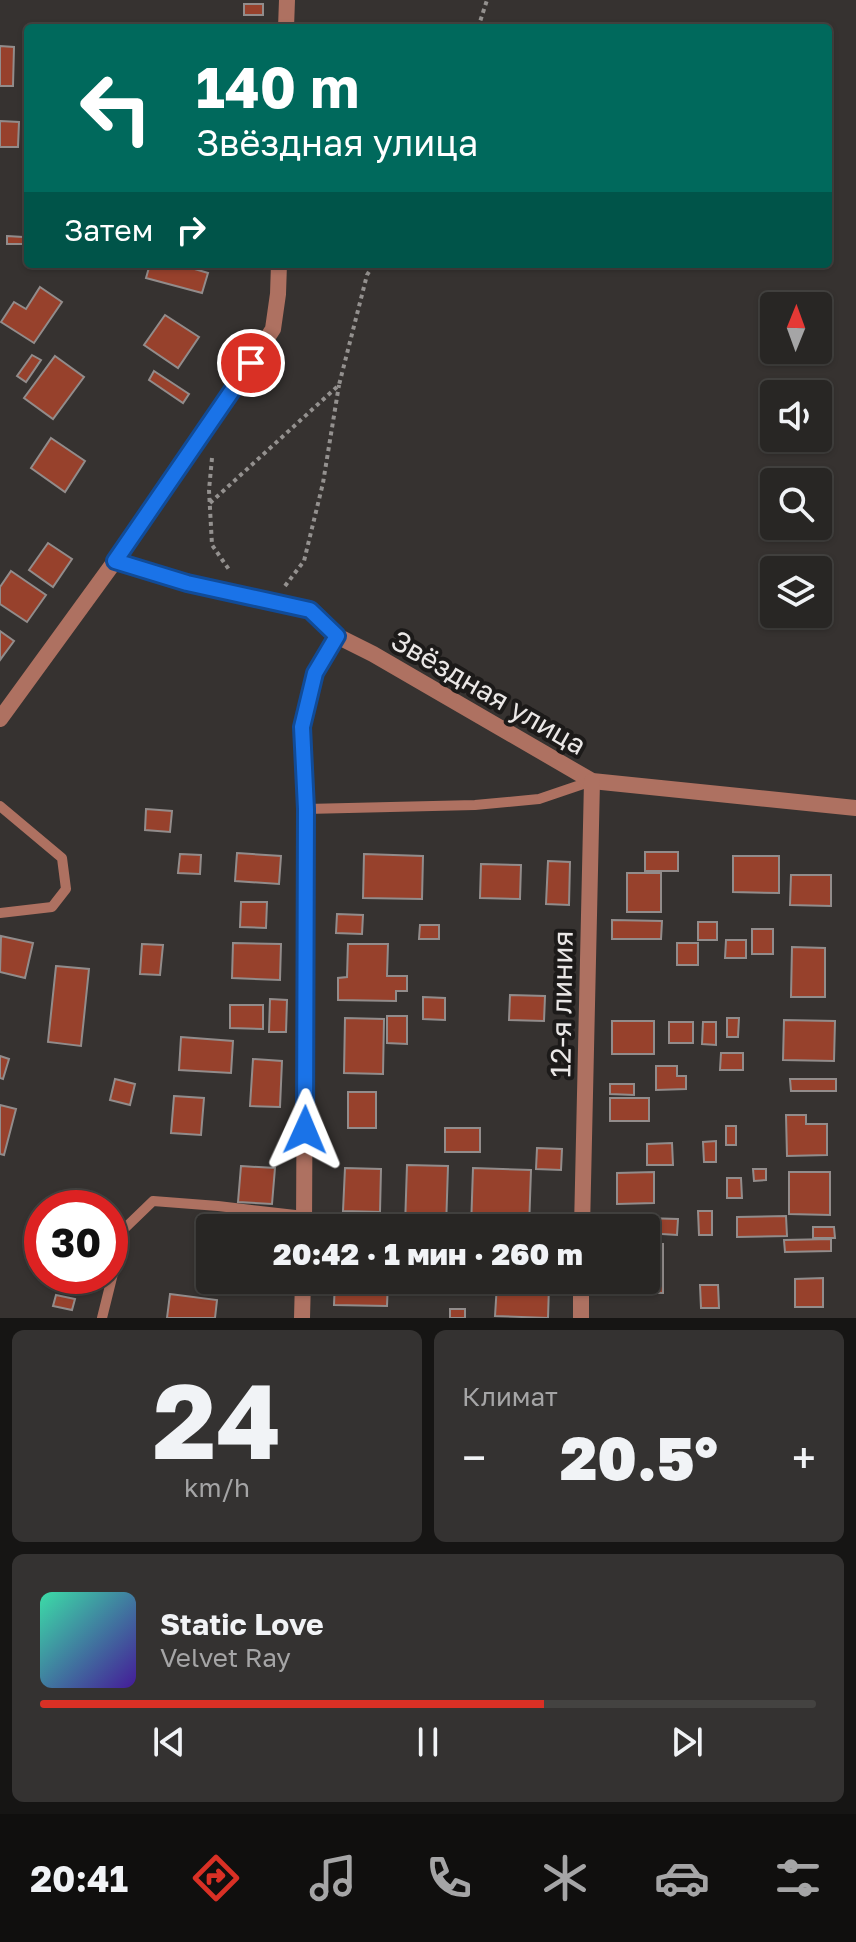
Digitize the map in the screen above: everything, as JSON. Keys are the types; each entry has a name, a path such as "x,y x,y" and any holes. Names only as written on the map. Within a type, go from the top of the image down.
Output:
{"street":[{"path":"286,24 287,0"},
{"path":"0,719 115,561 273,329 279,268"},
{"name":"Звёздная улица","path":"115,561 187,583 310,610 337,636 592,781 856,808"},
{"path":"304,1214 306,809 302,727 315,673 337,636"},
{"name":"12-я линия","path":"582,1214 592,781"},
{"path":"302,1318 303,1294"},
{"path":"581,1294 581,1318"}],"lane":[{"path":"306,809 475,805 539,799 592,781"},
{"path":"0,806 62,858 66,889 52,907 0,913"},
{"path":"102,1318 124,1229 153,1201 218,1206 261,1214"}],"path":[{"path":"479,24 487,0"},
{"path":"285,605 285,586 304,561 323,483 339,385 367,275 371,268"},
{"path":"210,503 339,385"},
{"path":"215,415 209,490 212,545 248,597"}],"building":[{"path":"244,4 263,4 263,15 244,15"},
{"path":"0,46 14,47 13,86 0,86"},
{"path":"0,121 19,122 18,147 0,147"},
{"path":"7,236 23,237 23,244 7,244"},
{"path":"149,268 191,268 208,273 202,293 146,278"},
{"path":"40,287 62,302 34,343 1,322 14,302 26,309"},
{"path":"165,315 199,337 178,368 144,345"},
{"path":"32,355 41,360 26,382 17,376"},
{"path":"55,356 84,377 53,419 24,398"},
{"path":"154,371 189,394 183,403 149,380"},
{"path":"51,438 85,461 65,492 31,468"},
{"path":"48,543 72,559 53,587 29,570"},
{"path":"11,571 46,595 27,622 0,604 0,587"},
{"path":"0,631 14,641 0,660"},
{"path":"146,809 172,811 170,832 145,830"},
{"path":"645,852 678,852 678,871 645,871"},
{"path":"237,853 281,856 279,884 235,881"},
{"path":"180,854 201,855 200,874 178,873"},
{"path":"364,854 423,856 422,899 363,898"},
{"path":"733,856 779,856 779,893 733,892"},
{"path":"548,861 570,862 569,905 546,904"},
{"path":"481,864 521,865 520,899 480,898"},
{"path":"627,873 661,873 661,912 627,912"},
{"path":"791,875 831,875 831,906 790,905"},
{"path":"241,902 267,902 266,928 240,927"},
{"path":"337,914 363,915 362,934 336,933"},
{"path":"612,920 662,921 661,939 612,939"},
{"path":"698,922 717,922 717,940 698,940"},
{"path":"420,925 439,925 439,939 419,939"},
{"path":"752,929 773,929 773,954 752,954"},
{"path":"1,936 33,943 25,978 0,972"},
{"path":"726,940 746,940 746,958 725,958"},
{"path":"233,943 281,944 280,980 232,978"},
{"path":"677,943 698,943 698,965 677,965"},
{"path":"142,944 163,945 160,975 140,974"},
{"path":"348,944 388,944 387,976 407,976 407,991 396,991 396,1001 338,1000 338,978 347,977"},
{"path":"792,947 825,948 825,997 791,997"},
{"path":"56,966 89,969 81,1046 48,1042"},
{"path":"510,995 545,996 544,1021 509,1020"},
{"path":"423,997 445,998 445,1020 423,1019"},
{"path":"270,999 287,1000 286,1032 269,1032"},
{"path":"230,1005 263,1005 263,1029 230,1028"},
{"path":"387,1016 407,1016 407,1044 387,1043"},
{"path":"345,1018 384,1019 383,1074 344,1073"},
{"path":"727,1018 739,1018 738,1037 727,1037"},
{"path":"784,1020 835,1021 834,1061 783,1060"},
{"path":"612,1021 654,1021 654,1054 612,1054"},
{"path":"669,1022 693,1022 693,1043 669,1043"},
{"path":"703,1022 716,1022 716,1045 702,1044"},
{"path":"181,1037 233,1041 231,1073 179,1070"},
{"path":"721,1053 743,1053 743,1070 720,1070"},
{"path":"0,1056 9,1059 3,1079 0,1078"},
{"path":"253,1059 282,1061 280,1107 250,1106"},
{"path":"656,1066 677,1066 677,1076 686,1076 686,1089 656,1090"},
{"path":"115,1079 135,1084 130,1105 110,1100"},
{"path":"790,1079 836,1079 836,1091 791,1091"},
{"path":"610,1084 634,1084 634,1095 610,1094"},
{"path":"348,1092 376,1092 376,1128 348,1128"},
{"path":"174,1096 204,1098 201,1135 171,1133"},
{"path":"610,1098 649,1098 649,1121 610,1121"},
{"path":"0,1105 16,1109 4,1155 0,1154"},
{"path":"786,1115 806,1115 806,1124 827,1124 827,1155 787,1156"},
{"path":"726,1126 736,1126 736,1145 726,1145"},
{"path":"445,1128 480,1128 480,1152 445,1152"},
{"path":"716,1141 716,1162 704,1162 703,1142"},
{"path":"672,1143 673,1165 647,1165 647,1144"},
{"path":"537,1148 562,1149 561,1170 536,1169"},
{"path":"407,1165 448,1166 446,1214 405,1214"},
{"path":"241,1166 275,1168 272,1204 238,1202"},
{"path":"345,1168 381,1169 380,1212 343,1211"},
{"path":"473,1168 531,1170 529,1214 471,1214"},
{"path":"753,1169 766,1169 766,1180 754,1181"},
{"path":"654,1172 654,1203 617,1204 617,1173"},
{"path":"789,1172 830,1172 830,1215 789,1214"},
{"path":"727,1178 741,1178 742,1198 727,1198"},
{"path":"698,1211 712,1211 712,1235 699,1235"},
{"path":"786,1216 787,1236 737,1237 737,1217"},
{"path":"660,1218 678,1219 677,1235 660,1234"},
{"path":"813,1227 834,1227 835,1238 813,1238"},
{"path":"831,1239 831,1251 785,1252 784,1240"},
{"path":"660,1244 663,1244 663,1293 660,1293"},
{"path":"823,1278 823,1307 795,1307 795,1279"},
{"path":"700,1285 718,1285 719,1308 701,1308"},
{"path":"170,1294 217,1300 215,1318 167,1318"},
{"path":"334,1294 387,1294 387,1306 334,1305"},
{"path":"496,1294 549,1294 548,1318 495,1316"},
{"path":"56,1295 75,1299 72,1310 53,1306"},
{"path":"450,1309 465,1309 465,1318 450,1318"}],"route":[{"path":"251,363 115,561 187,583 310,610 337,636 315,673 302,727 306,809 305,1130"}]}
